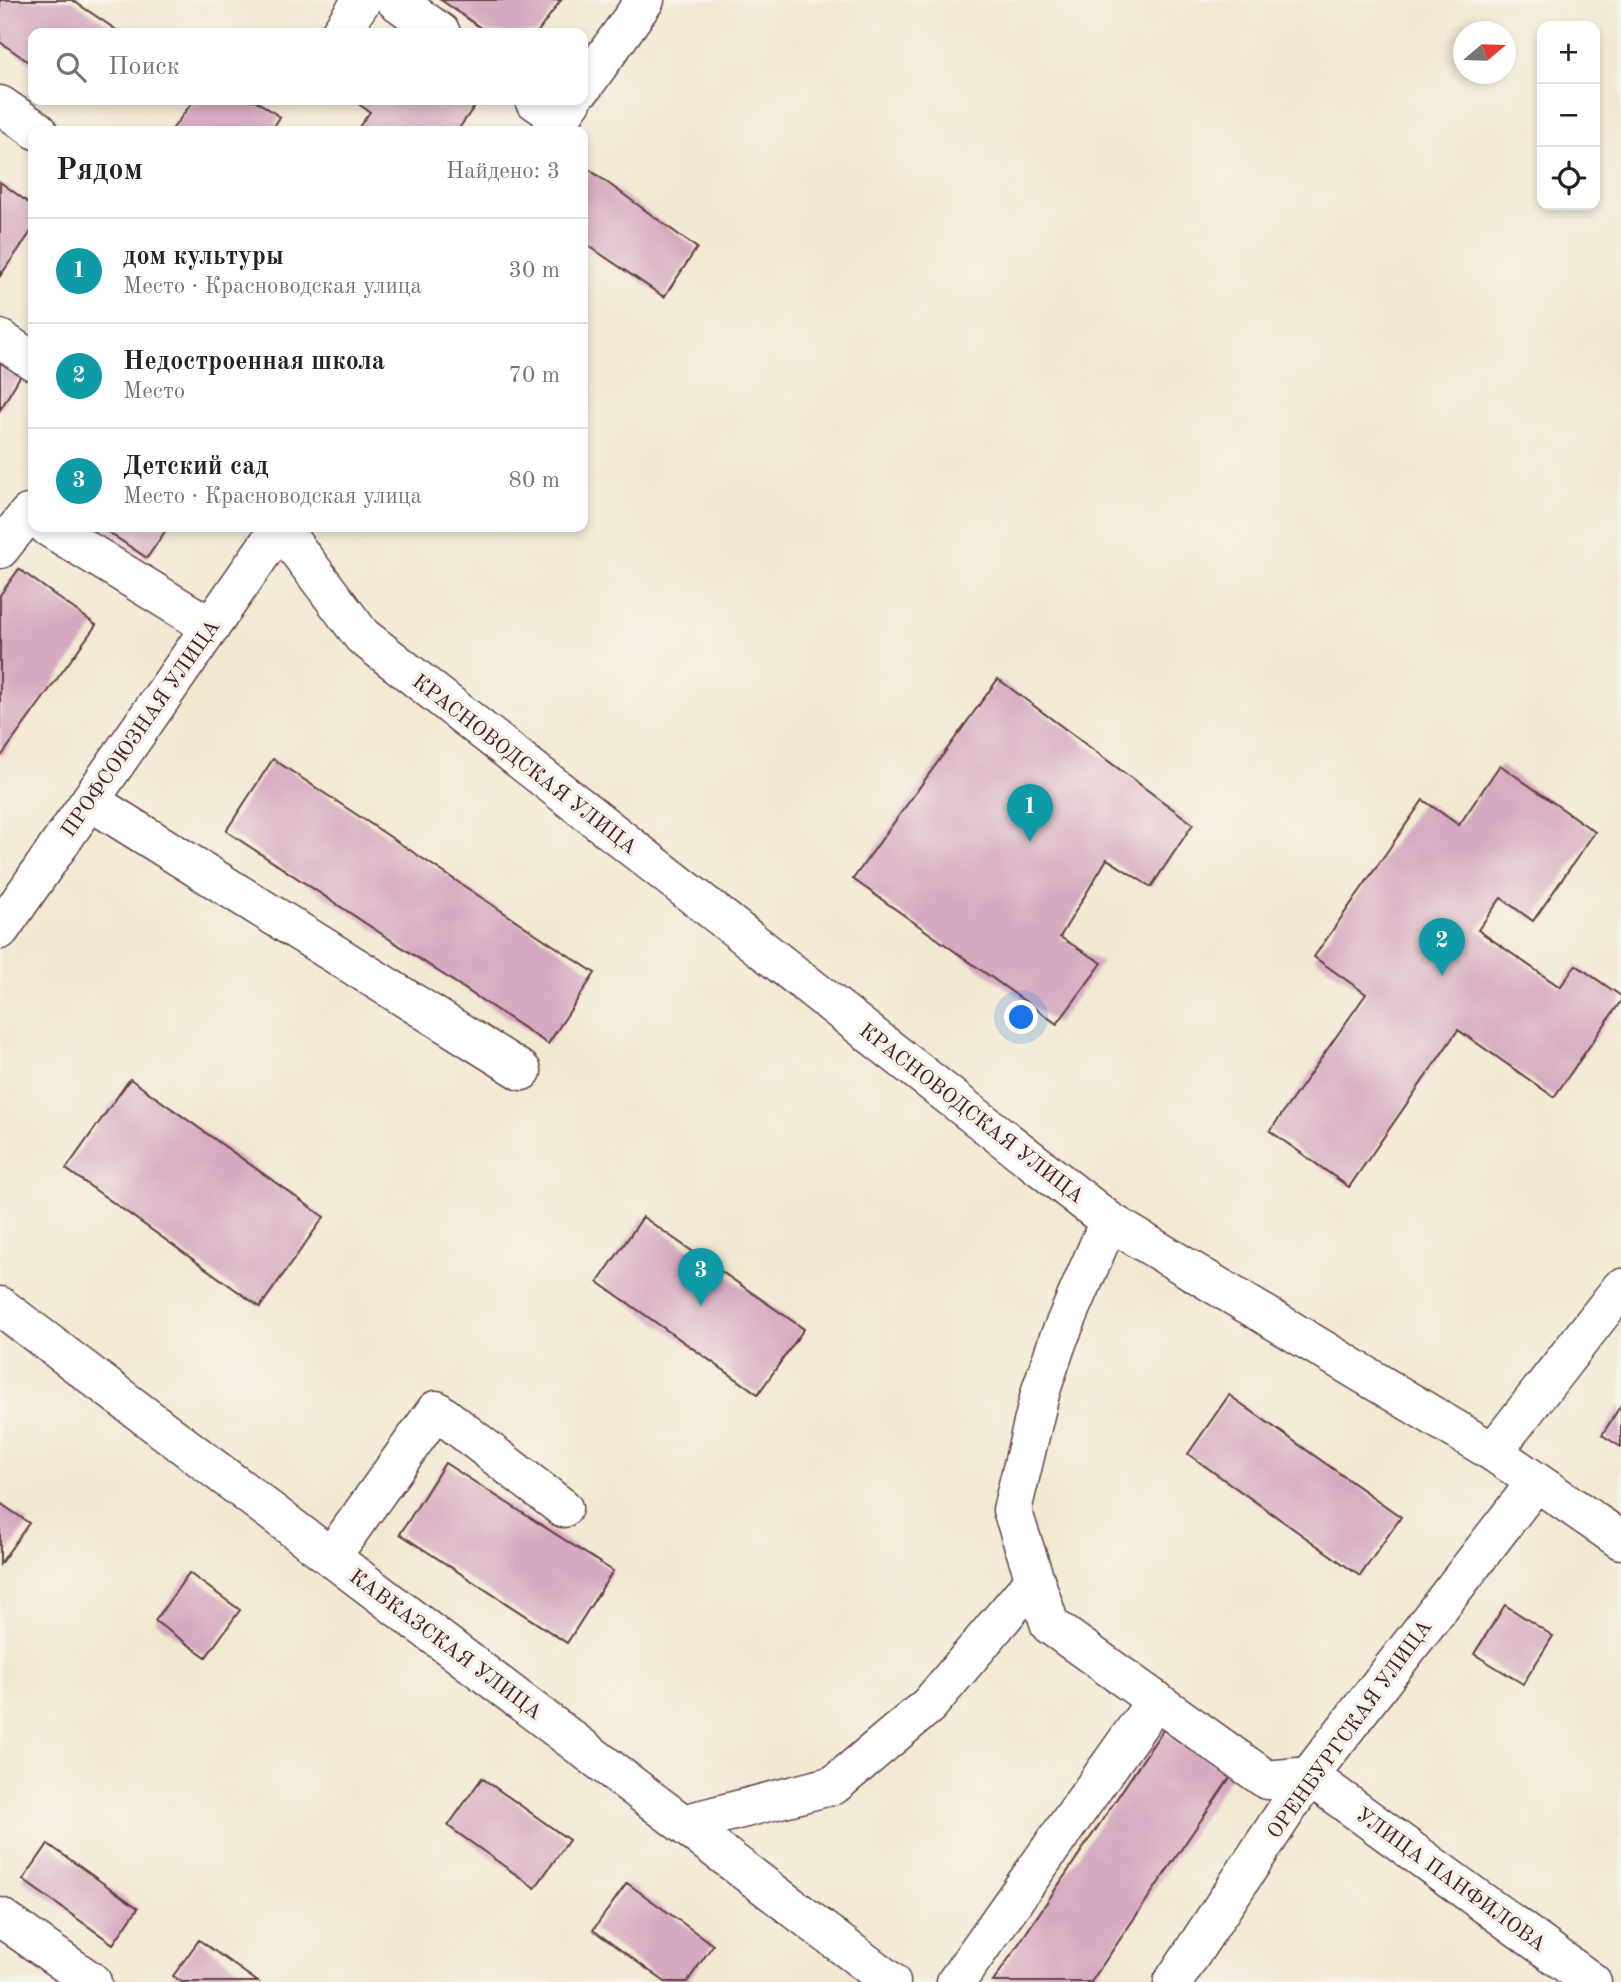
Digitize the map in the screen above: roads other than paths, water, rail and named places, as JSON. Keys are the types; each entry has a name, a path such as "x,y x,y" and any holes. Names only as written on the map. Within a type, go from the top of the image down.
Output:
{"street":[{"path":"343,28 362,0"},
{"path":"395,0 434,28"},
{"path":"588,79 645,0"},
{"path":"0,105 31,126"},
{"path":"0,339 28,358"},
{"path":"0,549 28,523"},
{"path":"61,532 211,627"},
{"name":"ПРОФСОЮЗНАЯ УЛИЦА","path":"4,915 90,801 277,532"},
{"name":"КРАСНОВОДСКАЯ УЛИЦА","path":"284,532 362,636 1109,1221 1493,1452 1621,1540"},
{"path":"90,801 522,1071"},
{"path":"1109,1221 1058,1340 1041,1390 1012,1510 1050,1625 1267,1780 1309,1776"},
{"path":"1493,1452 1621,1289"},
{"name":"КАВКАЗСКАЯ УЛИЦА","path":"0,1306 891,1982"},
{"path":"331,1557 436,1410 563,1508"},
{"name":"ОРЕНБУРГСКАЯ УЛИЦА","path":"1173,1982 1309,1776 1536,1482"},
{"path":"683,1824 834,1785 929,1705 1035,1579"},
{"path":"957,1982 1156,1700"},
{"name":"УЛИЦА ПАНФИЛОВА","path":"1309,1776 1592,1982"},
{"path":"0,1917 92,1982"}],"place":[{"name":"дом культуры","path":"1030,842"},
{"name":"Недостроенная школа","path":"1442,976"},
{"name":"Детский сад","path":"701,1306"}]}
